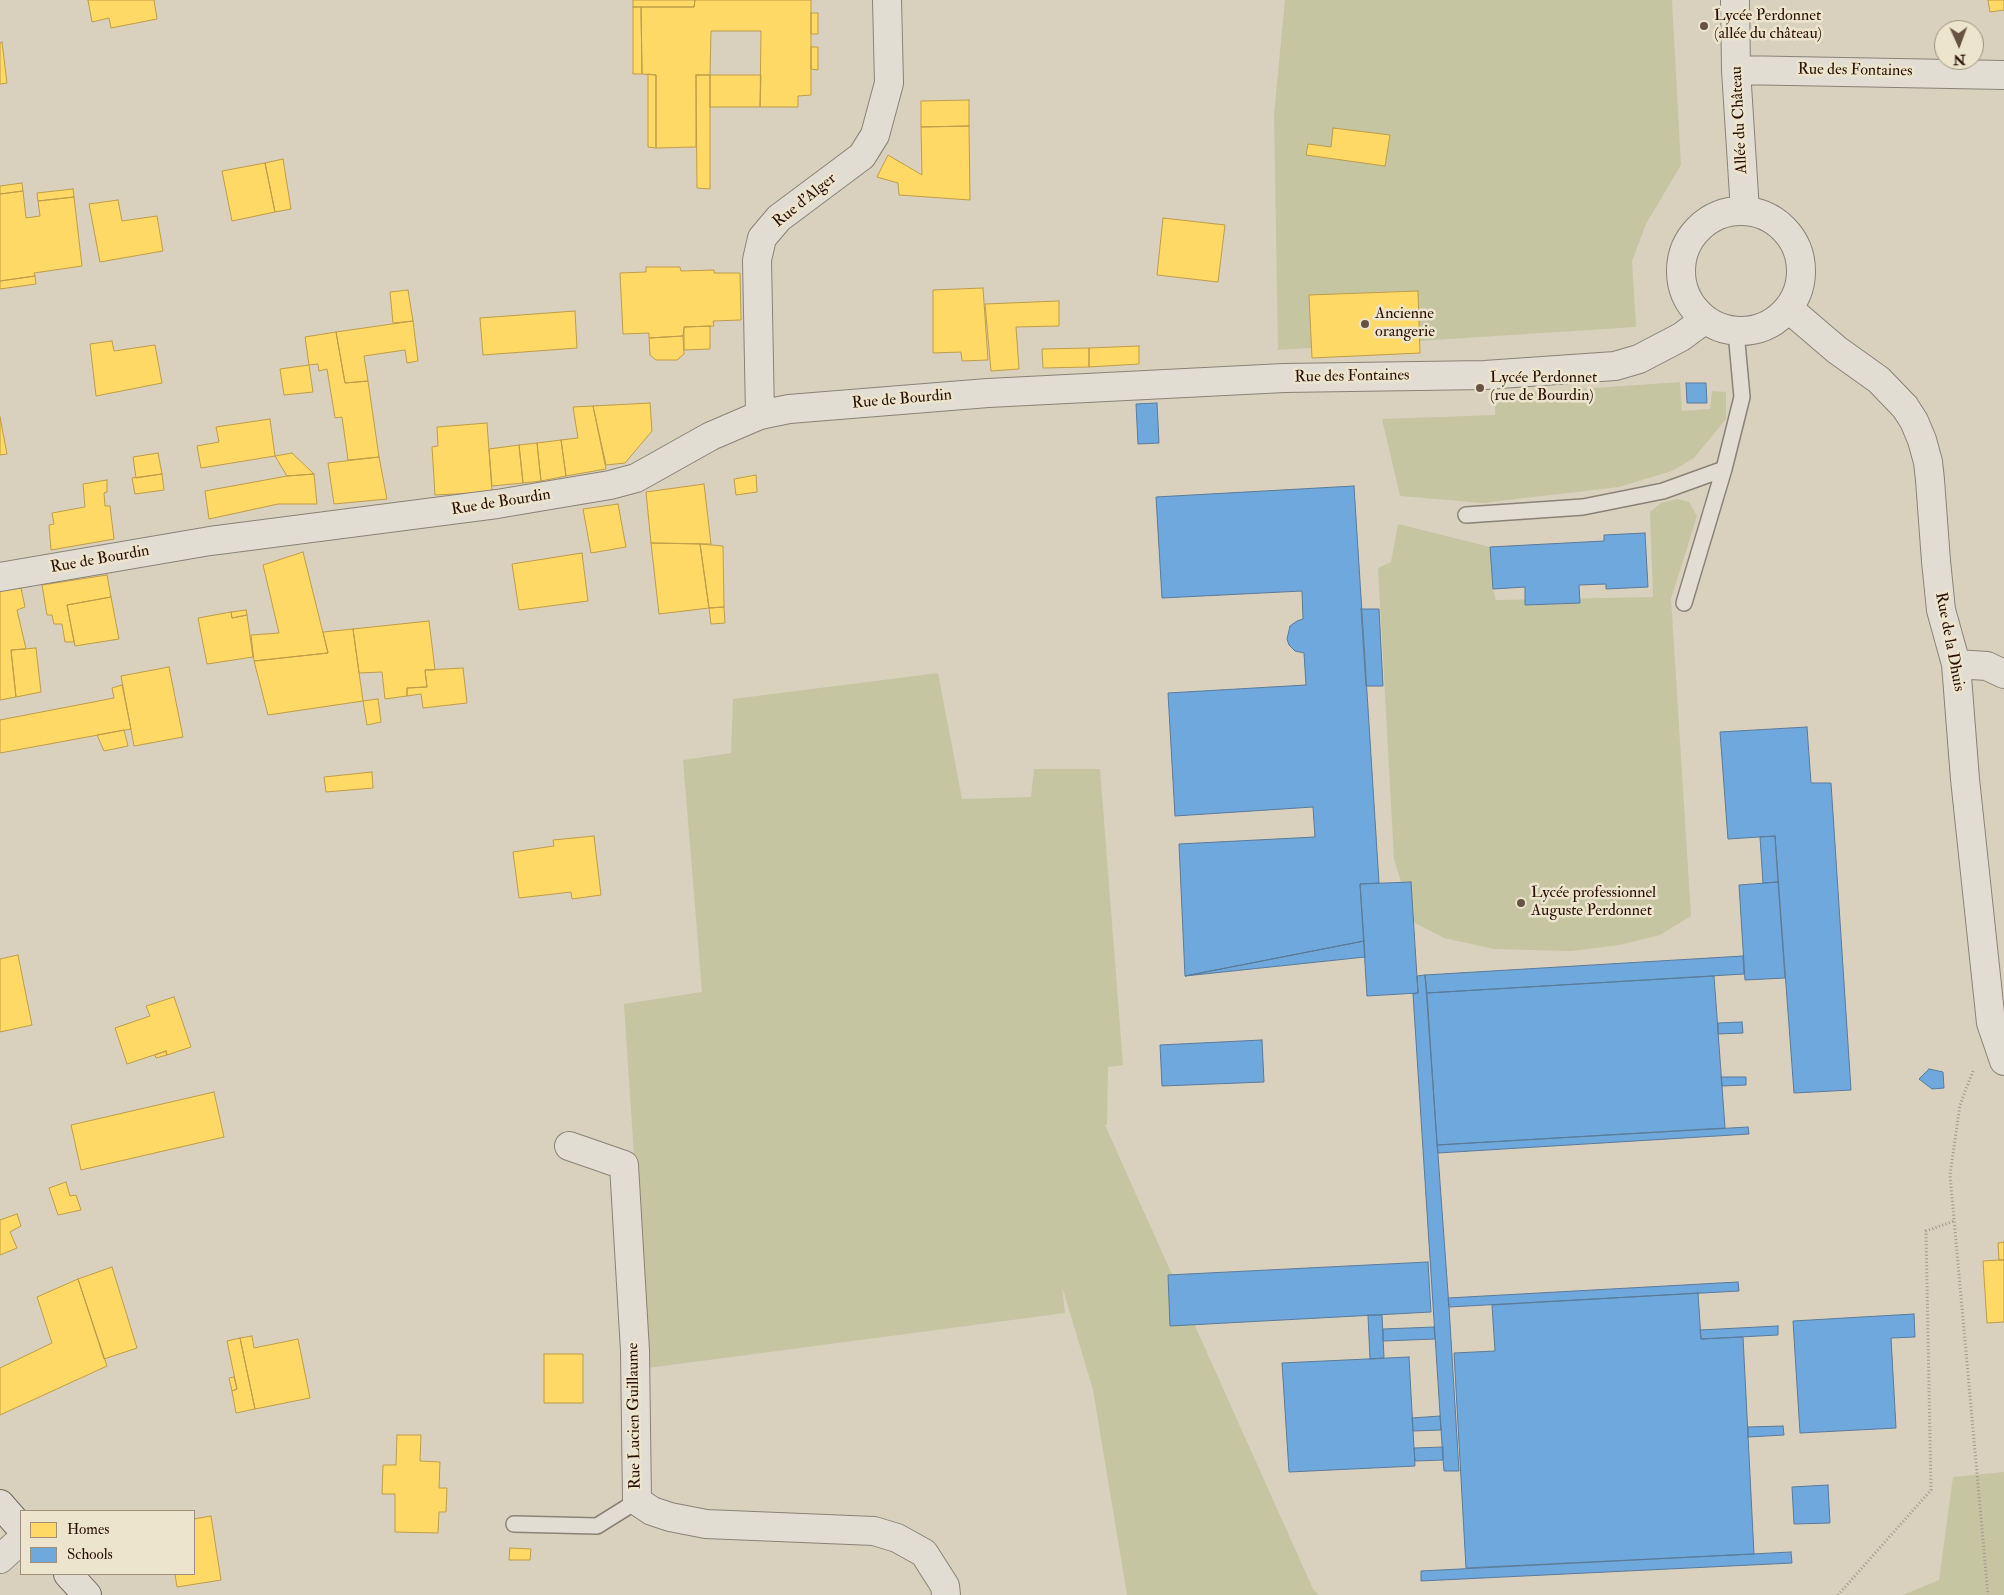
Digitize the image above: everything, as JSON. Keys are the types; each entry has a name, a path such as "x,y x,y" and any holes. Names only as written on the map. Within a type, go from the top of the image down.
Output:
{"street":[{"name":"Rue d'Alger","path":"760,415 757,260 762,238 779,218 862,156 875,135 889,83 887,0"},
{"name":"Allée du Château","path":"1735,0 1736,70 1745,211"},
{"name":"Rue des Fontaines","path":"1736,70 2004,75"},
{"path":"1745,211 1764,215 1780,225 1792,238 1800,256 1802,274 1798,292 1789,309 1774,322 1756,330 1736,332 1719,328 1704,320 1691,306 1682,289 1680,270 1684,250 1693,233 1708,221 1726,213 1745,211"},
{"name":"Rue de la Dhuis","path":"1789,309 1837,350 1879,380 1905,407 1914,421 1922,440 1928,462 1941,610 1956,664 1965,779 1991,1024 2004,1061"},
{"name":"Rue des Fontaines","path":"988,393 1284,378 1485,375 1615,366 1639,360 1681,337 1704,320"},
{"name":"Rue de Bourdin","path":"0,577 210,541 488,506 610,485 636,478 711,436 760,415 789,409 988,393"},
{"path":"1956,664 1986,666 2004,674"},
{"name":"Rue Lucien Guillaume","path":"569,1146 624,1165 634,1351 637,1501 652,1510 670,1517 706,1524 874,1531 897,1538 924,1553 945,1586 946,1595"},
{"path":"0,1558 20,1541"},
{"path":"69,1575 87,1595"}],"lane":[{"path":"1684,603 1724,469 1742,397 1736,332"},
{"path":"1466,515 1583,507 1663,492 1724,469"},
{"path":"514,1524 597,1526 637,1501"}],"path":[{"path":"1988,1595 1950,1175 1960,1105 1991,1024"},
{"path":"1838,1595 1931,1490 1926,1231 1954,1221"}],"green space":[{"path":"1285,0 1672,0 1681,165 1646,224 1632,261 1636,327 1278,350 1274,114"},
{"path":"1680,382 1682,411 1710,409 1712,391 1726,392 1726,419 1694,458 1672,471 1619,487 1483,503 1400,496 1382,419 1495,415 1495,395"},
{"path":"1678,499 1689,502 1697,516 1671,599 1691,916 1660,935 1619,945 1571,951 1494,949 1444,938 1413,922 1394,859 1378,568 1391,562 1398,524 1490,547 1493,589 1496,600 1653,597 1650,512 1661,503"},
{"path":"938,673 962,799 1031,797 1034,769 1100,769 1123,1065 1108,1067 1107,1125 1105,1125 1313,1589 1319,1595 1127,1595 1093,1390 1062,1286 1065,1313 648,1368 624,1004 702,992 683,760 731,753 733,699"},
{"path":"2004,1472 2004,1595 1903,1595 1939,1580 1953,1477"}],"building: Homes":[{"path":"88,0 154,0 157,19 111,28 109,18 92,22"},
{"path":"633,0 695,0 694,7 633,7"},
{"path":"695,0 811,0 811,95 798,96 798,107 760,107 761,31 711,31 710,75 696,75 696,147 656,148 656,75 642,74 641,7 694,7"},
{"path":"1988,0 2004,0 2004,10 1990,12"},
{"path":"633,7 641,7 642,74 633,74"},
{"path":"811,13 818,13 818,34 811,34"},
{"path":"2,42 7,83 0,84 0,43"},
{"path":"811,47 818,47 818,70 811,69"},
{"path":"648,74 656,75 656,148 648,147"},
{"path":"696,75 710,75 710,189 697,188"},
{"path":"710,75 761,75 760,107 710,107"},
{"path":"969,100 969,126 921,127 921,101"},
{"path":"969,126 970,200 899,195 898,183 877,177 888,155 922,175 921,127"},
{"path":"1333,128 1390,135 1385,166 1306,155 1308,144 1331,147"},
{"path":"283,159 291,209 275,212 265,163"},
{"path":"265,163 275,212 232,221 222,171"},
{"path":"22,183 23,191 0,194 0,186"},
{"path":"73,189 74,197 38,201 37,193"},
{"path":"23,191 26,218 40,216 38,201 74,197 82,266 34,273 35,276 0,281 0,194"},
{"path":"118,200 122,221 157,216 163,251 100,262 89,204"},
{"path":"1163,218 1225,225 1218,282 1157,275"},
{"path":"646,267 680,267 681,271 714,270 714,273 740,273 741,320 713,321 714,326 684,327 683,336 649,338 649,333 623,334 620,273 646,272"},
{"path":"35,276 36,284 0,289 0,281"},
{"path":"983,288 988,360 962,361 961,352 933,353 933,290"},
{"path":"408,290 413,321 393,323 390,292"},
{"name":"Ancienne orangerie","path":"1418,291 1420,353 1312,358 1309,295"},
{"path":"1059,301 1059,326 1016,327 1019,369 991,371 985,304"},
{"path":"575,311 577,348 483,355 480,318"},
{"path":"413,321 418,361 407,363 405,350 364,356 368,381 345,383 336,332"},
{"path":"710,326 710,349 684,350 684,327"},
{"path":"336,332 345,383 368,381 379,457 348,460 342,417 335,418 327,369 319,371 318,364 309,365 305,337"},
{"path":"683,336 684,354 677,360 656,360 650,355 649,338"},
{"path":"112,341 114,351 155,345 162,383 96,396 90,344"},
{"path":"1139,346 1139,364 1089,367 1089,348"},
{"path":"1089,348 1089,367 1043,368 1042,349"},
{"path":"309,365 313,392 284,395 280,369"},
{"path":"650,403 652,431 625,463 606,465 593,406"},
{"path":"593,406 606,469 566,476 561,440 578,438 573,407"},
{"path":"0,417 7,454 0,455"},
{"path":"270,419 275,456 201,468 197,446 219,442 216,427"},
{"path":"487,423 492,492 435,495 432,447 438,446 437,427"},
{"path":"561,440 566,476 541,481 537,443"},
{"path":"537,443 541,481 523,483 519,445"},
{"path":"519,445 523,483 492,486 489,449"},
{"path":"158,453 162,474 136,478 133,457"},
{"path":"292,453 314,474 287,476 275,456"},
{"path":"379,457 387,499 334,504 328,463"},
{"path":"162,474 164,490 135,494 132,478"},
{"path":"314,474 317,504 278,504 209,519 205,491 287,476"},
{"path":"756,475 757,492 736,495 734,479"},
{"path":"107,480 107,492 104,493 105,506 110,506 114,539 51,550 49,525 54,524 52,513 85,507 83,484"},
{"path":"704,484 711,544 651,543 646,492"},
{"path":"618,504 626,547 591,553 583,509"},
{"path":"651,543 700,544 709,608 659,614"},
{"path":"700,544 723,546 724,607 709,608"},
{"path":"303,552 328,653 254,661 251,635 279,633 263,565"},
{"path":"582,553 588,601 519,610 512,564"},
{"path":"107,575 111,597 67,605 74,642 65,642 62,624 54,624 52,615 47,615 42,585"},
{"path":"21,588 25,607 17,610 26,649 11,650 16,697 0,700 0,591"},
{"path":"111,597 119,639 75,646 67,605"},
{"path":"724,607 725,623 711,624 709,608"},
{"path":"246,610 247,615 232,618 231,612"},
{"path":"231,612 232,618 247,615 253,657 207,664 198,618"},
{"path":"429,621 435,670 425,670 427,687 407,688 407,696 385,699 382,672 359,673 353,629"},
{"path":"353,629 363,701 268,715 254,661 328,653 323,632"},
{"path":"36,648 41,692 16,697 11,650"},
{"path":"169,667 183,737 134,746 121,676"},
{"path":"463,668 467,703 423,708 421,694 407,696 407,688 427,687 425,670"},
{"path":"122,685 131,729 0,753 0,720 114,698 112,688"},
{"path":"378,699 381,722 367,725 363,701"},
{"path":"124,730 128,746 104,751 97,735"},
{"path":"372,772 373,788 326,792 324,777"},
{"path":"594,836 601,895 572,899 571,892 519,898 513,852 554,846 553,840"},
{"path":"18,955 32,1025 0,1032 0,959"},
{"path":"174,997 191,1047 167,1055 166,1051 127,1064 115,1028 150,1016 146,1006"},
{"path":"166,1051 167,1055 156,1058 155,1055"},
{"path":"214,1092 224,1137 81,1170 71,1125"},
{"path":"66,1182 70,1196 76,1195 81,1210 58,1215 49,1188"},
{"path":"17,1214 21,1226 10,1232 17,1248 0,1255 0,1220"},
{"path":"2004,1242 2004,1260 1999,1260 1998,1243"},
{"path":"2004,1260 2004,1322 1987,1323 1983,1261"},
{"path":"112,1267 137,1348 104,1359 78,1279"},
{"path":"78,1279 107,1366 0,1415 0,1368 52,1343 37,1297"},
{"path":"252,1336 254,1348 298,1339 310,1398 255,1409 240,1338"},
{"path":"240,1338 255,1409 236,1413 232,1391 237,1389 227,1341"},
{"path":"544,1354 583,1354 583,1403 544,1403"},
{"path":"234,1377 237,1389 232,1391 229,1378"},
{"path":"397,1435 421,1435 420,1461 440,1462 439,1488 447,1488 446,1512 439,1512 438,1533 395,1532 395,1494 382,1494 383,1465 396,1465"},
{"path":"211,1516 221,1580 177,1587 175,1575 195,1575 195,1519"},
{"path":"510,1548 531,1549 530,1560 509,1560"}],"building: Schools":[{"path":"1686,383 1706,383 1707,403 1687,403"},
{"path":"1157,403 1159,443 1138,444 1136,404"},
{"path":"1354,486 1379,883 1360,884 1364,941 1185,976 1179,844 1315,837 1313,807 1175,816 1168,693 1306,685 1304,653 1295,651 1289,645 1287,639 1290,626 1303,619 1302,591 1162,598 1156,497"},
{"path":"1645,533 1648,587 1606,589 1606,584 1579,585 1580,603 1525,605 1525,587 1493,589 1490,547 1604,541 1604,535"},
{"path":"1361,609 1379,609 1383,686 1366,686"},
{"path":"1807,727 1811,783 1831,783 1851,1090 1794,1093 1775,836 1728,839 1720,732"},
{"path":"1775,836 1778,882 1763,883 1760,837"},
{"path":"1411,882 1418,993 1367,996 1360,884"},
{"path":"1778,882 1785,978 1745,980 1739,885"},
{"path":"1364,941 1365,957 1185,976"},
{"path":"1743,956 1744,974 1427,993 1425,975"},
{"path":"1425,975 1459,1471 1444,1471 1443,1460 1413,994 1418,993 1417,976"},
{"path":"1714,976 1725,1128 1437,1145 1427,993"},
{"path":"1742,1022 1743,1033 1718,1034 1718,1023"},
{"path":"1262,1040 1264,1082 1162,1086 1160,1045"},
{"path":"1929,1069 1943,1072 1944,1088 1932,1089 1919,1079"},
{"path":"1721,1077 1746,1077 1746,1085 1722,1086"},
{"path":"1748,1127 1749,1134 1438,1153 1437,1145"},
{"path":"1428,1262 1431,1312 1170,1326 1168,1275"},
{"path":"1738,1282 1739,1291 1449,1307 1448,1298"},
{"path":"1698,1293 1701,1339 1743,1337 1754,1554 1466,1568 1454,1353 1495,1351 1492,1305"},
{"path":"1914,1314 1915,1337 1891,1338 1896,1428 1800,1433 1793,1321"},
{"path":"1368,1315 1382,1315 1384,1358 1370,1359"},
{"path":"1778,1326 1778,1335 1701,1339 1700,1330"},
{"path":"1434,1327 1435,1339 1383,1341 1383,1329"},
{"path":"1409,1357 1415,1466 1289,1472 1282,1363"},
{"path":"1440,1416 1441,1430 1413,1431 1412,1418"},
{"path":"1783,1426 1784,1435 1748,1437 1748,1427"},
{"path":"1443,1447 1443,1460 1415,1461 1414,1448"},
{"path":"1828,1485 1830,1523 1794,1524 1792,1487"},
{"path":"1791,1552 1792,1563 1421,1581 1421,1571"}],"place":[{"name":"Lycée Perdonnet (allée du château)","path":"1704,26"},
{"name":"Ancienne orangerie","path":"1365,324"},
{"name":"Lycée Perdonnet (rue de Bourdin)","path":"1480,388"},
{"name":"Lycée professionnel Auguste Perdonnet","path":"1521,903"}]}
